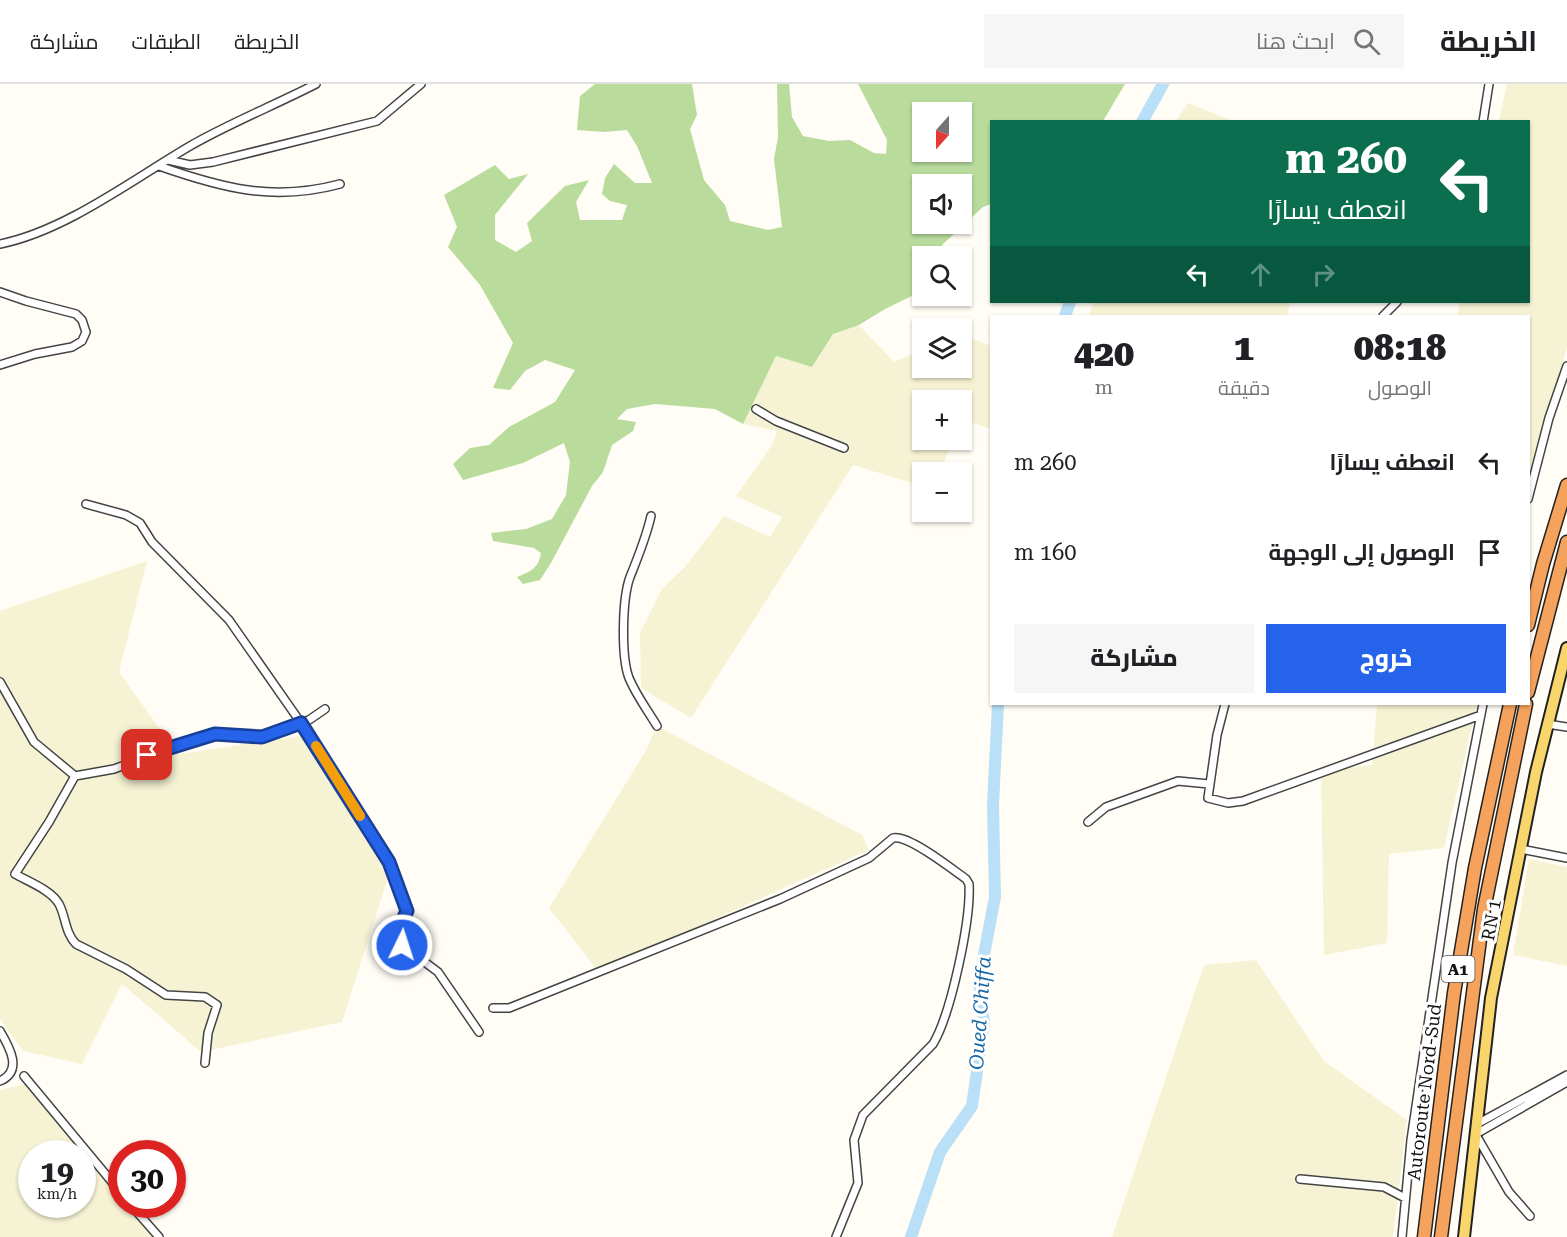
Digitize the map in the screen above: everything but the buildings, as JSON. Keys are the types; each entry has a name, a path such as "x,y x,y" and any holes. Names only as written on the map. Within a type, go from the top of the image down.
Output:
{"highway":[{"path":"1530,617 1545,556 1567,485"},
{"path":"1530,684 1567,542"},
{"name":"Autoroute Nord-Sud","path":"1424,1237 1453,1004 1468,911 1510,705"},
{"name":"Autoroute Nord-Sud","path":"1441,1237 1484,909 1526,705"}],"main road":[{"name":"RN 1","path":"1464,1237 1491,998 1547,724 1567,648"}],"street":[{"path":"0,244 44,231 190,146 316,84"},
{"path":"168,160 190,165 213,162 377,120 421,84"},
{"path":"1483,120 1490,84"},
{"path":"159,166 220,185 276,194 314,191 339,184"},
{"path":"0,292 26,302 76,314 82,320 86,332 82,341 72,347 35,354 0,365"},
{"path":"1384,315 1396,303"},
{"path":"1530,491 1549,418 1567,366"},
{"path":"756,409 776,421 844,448"},
{"path":"86,504 126,515 140,523 152,542 229,621 301,723 393,870 407,911 401,922 399,933 402,945 438,972 479,1032"},
{"path":"651,516 646,538 629,579 624,610 624,640 628,677 657,726"},
{"path":"0,682 34,742 75,776"},
{"path":"1226,705 1217,735 1208,798 1228,803 1243,801 1481,715"},
{"path":"1402,1237 1411,1140 1452,863 1484,705"},
{"path":"205,1063 208,1033 217,1005 205,997 166,995 126,969 76,944 70,938 60,906 53,897 15,874 75,776 114,769 196,738 215,734 262,737 301,723 325,709"},
{"path":"1547,724 1567,727"},
{"path":"1088,822 1106,807 1178,781 1209,784"},
{"path":"493,1008 509,1008 780,899 868,858 892,838 903,839 929,854 966,879 969,884 963,941 957,969 941,1031 933,1044 863,1115 854,1140 858,1183 836,1237"},
{"path":"1521,849 1567,858"},
{"path":"0,1032 13,1059 12,1070 8,1077 0,1081"},
{"path":"1477,1131 1567,1075"},
{"path":"24,1076 108,1177"},
{"path":"1477,1131 1567,1082"},
{"path":"1477,1131 1509,1192 1530,1216"},
{"path":"1300,1179 1384,1187 1405,1198"},
{"path":"142,1218 159,1237"}],"shaded area":[{"path":"1507,84 1567,84 1567,348 1530,473 1530,315 1457,315 1460,303 1530,303 1530,120 1499,120"},
{"path":"1188,103 1230,120 1177,120"},
{"path":"1094,303 1290,303 1287,315 1088,315"},
{"path":"859,325 894,362 912,354 912,378 972,378 972,339 990,346 990,429 972,422 972,390 912,390 912,450 949,450 944,462 912,462 912,483 853,465 691,718 641,688 640,633 662,589 685,567 724,516 770,537 782,517 736,496 772,445 777,431 743,424 776,356 812,367 833,334"},
{"path":"147,561 119,672 178,754 301,736 391,868 342,1022 201,1052 122,984 82,1064 23,1051 0,1019 0,611"},
{"path":"1377,705 1477,705 1444,848 1389,854 1387,943 1324,955 1321,771 1372,765"},
{"path":"657,726 862,835 869,850 598,971 549,908 645,752"},
{"path":"1529,859 1567,867 1567,966 1513,955"},
{"path":"1256,960 1324,1061 1407,1120 1393,1237 1112,1237 1204,965"},
{"path":"30,1083 77,1140 18,1140 18,1218 96,1218 96,1163 108,1177 108,1218 142,1218 159,1237 0,1237 0,1090"}],"green space":[{"path":"595,84 692,84 697,115 690,129 704,180 725,205 730,221 768,230 782,227 774,159 778,137 777,84 789,84 792,117 803,136 829,141 850,140 874,153 886,154 887,140 858,84 1125,84 1104,120 990,120 990,204 983,207 972,217 972,174 912,174 912,234 954,234 942,246 912,246 912,296 859,325 833,334 812,367 776,356 743,424 715,409 655,404 627,409 617,419 636,422 633,431 612,445 603,472 592,486 540,580 523,584 517,577 533,569 541,553 534,548 493,541 491,533 526,529 552,519 566,495 570,462 564,443 523,463 463,480 453,464 470,448 489,445 509,427 555,402 575,370 545,360 525,371 510,390 493,388 513,343 480,285 448,247 457,227 444,195 495,165 509,179 528,174 495,215 495,240 516,252 532,241 527,223 565,186 589,180 576,202 580,220 622,220 627,205 610,201 602,194 605,178 614,164 635,183 652,183 637,146 627,130 604,132 577,130 580,96"}],"waterway":[{"name":"Oued Chiffa","path":"1143,120 1163,84"},
{"name":"Oued Chiffa","path":"1065,315 1070,303"},
{"name":"Oued Chiffa","path":"911,1237 940,1152 972,1106 984,1022 979,981 995,897 993,805 998,705"}],"slow traffic":[{"path":"316,746 360,816"}],"route":[{"path":"147,755 215,734 262,737 301,723 389,862 397,879 407,911 401,922 399,933 402,945"}]}
